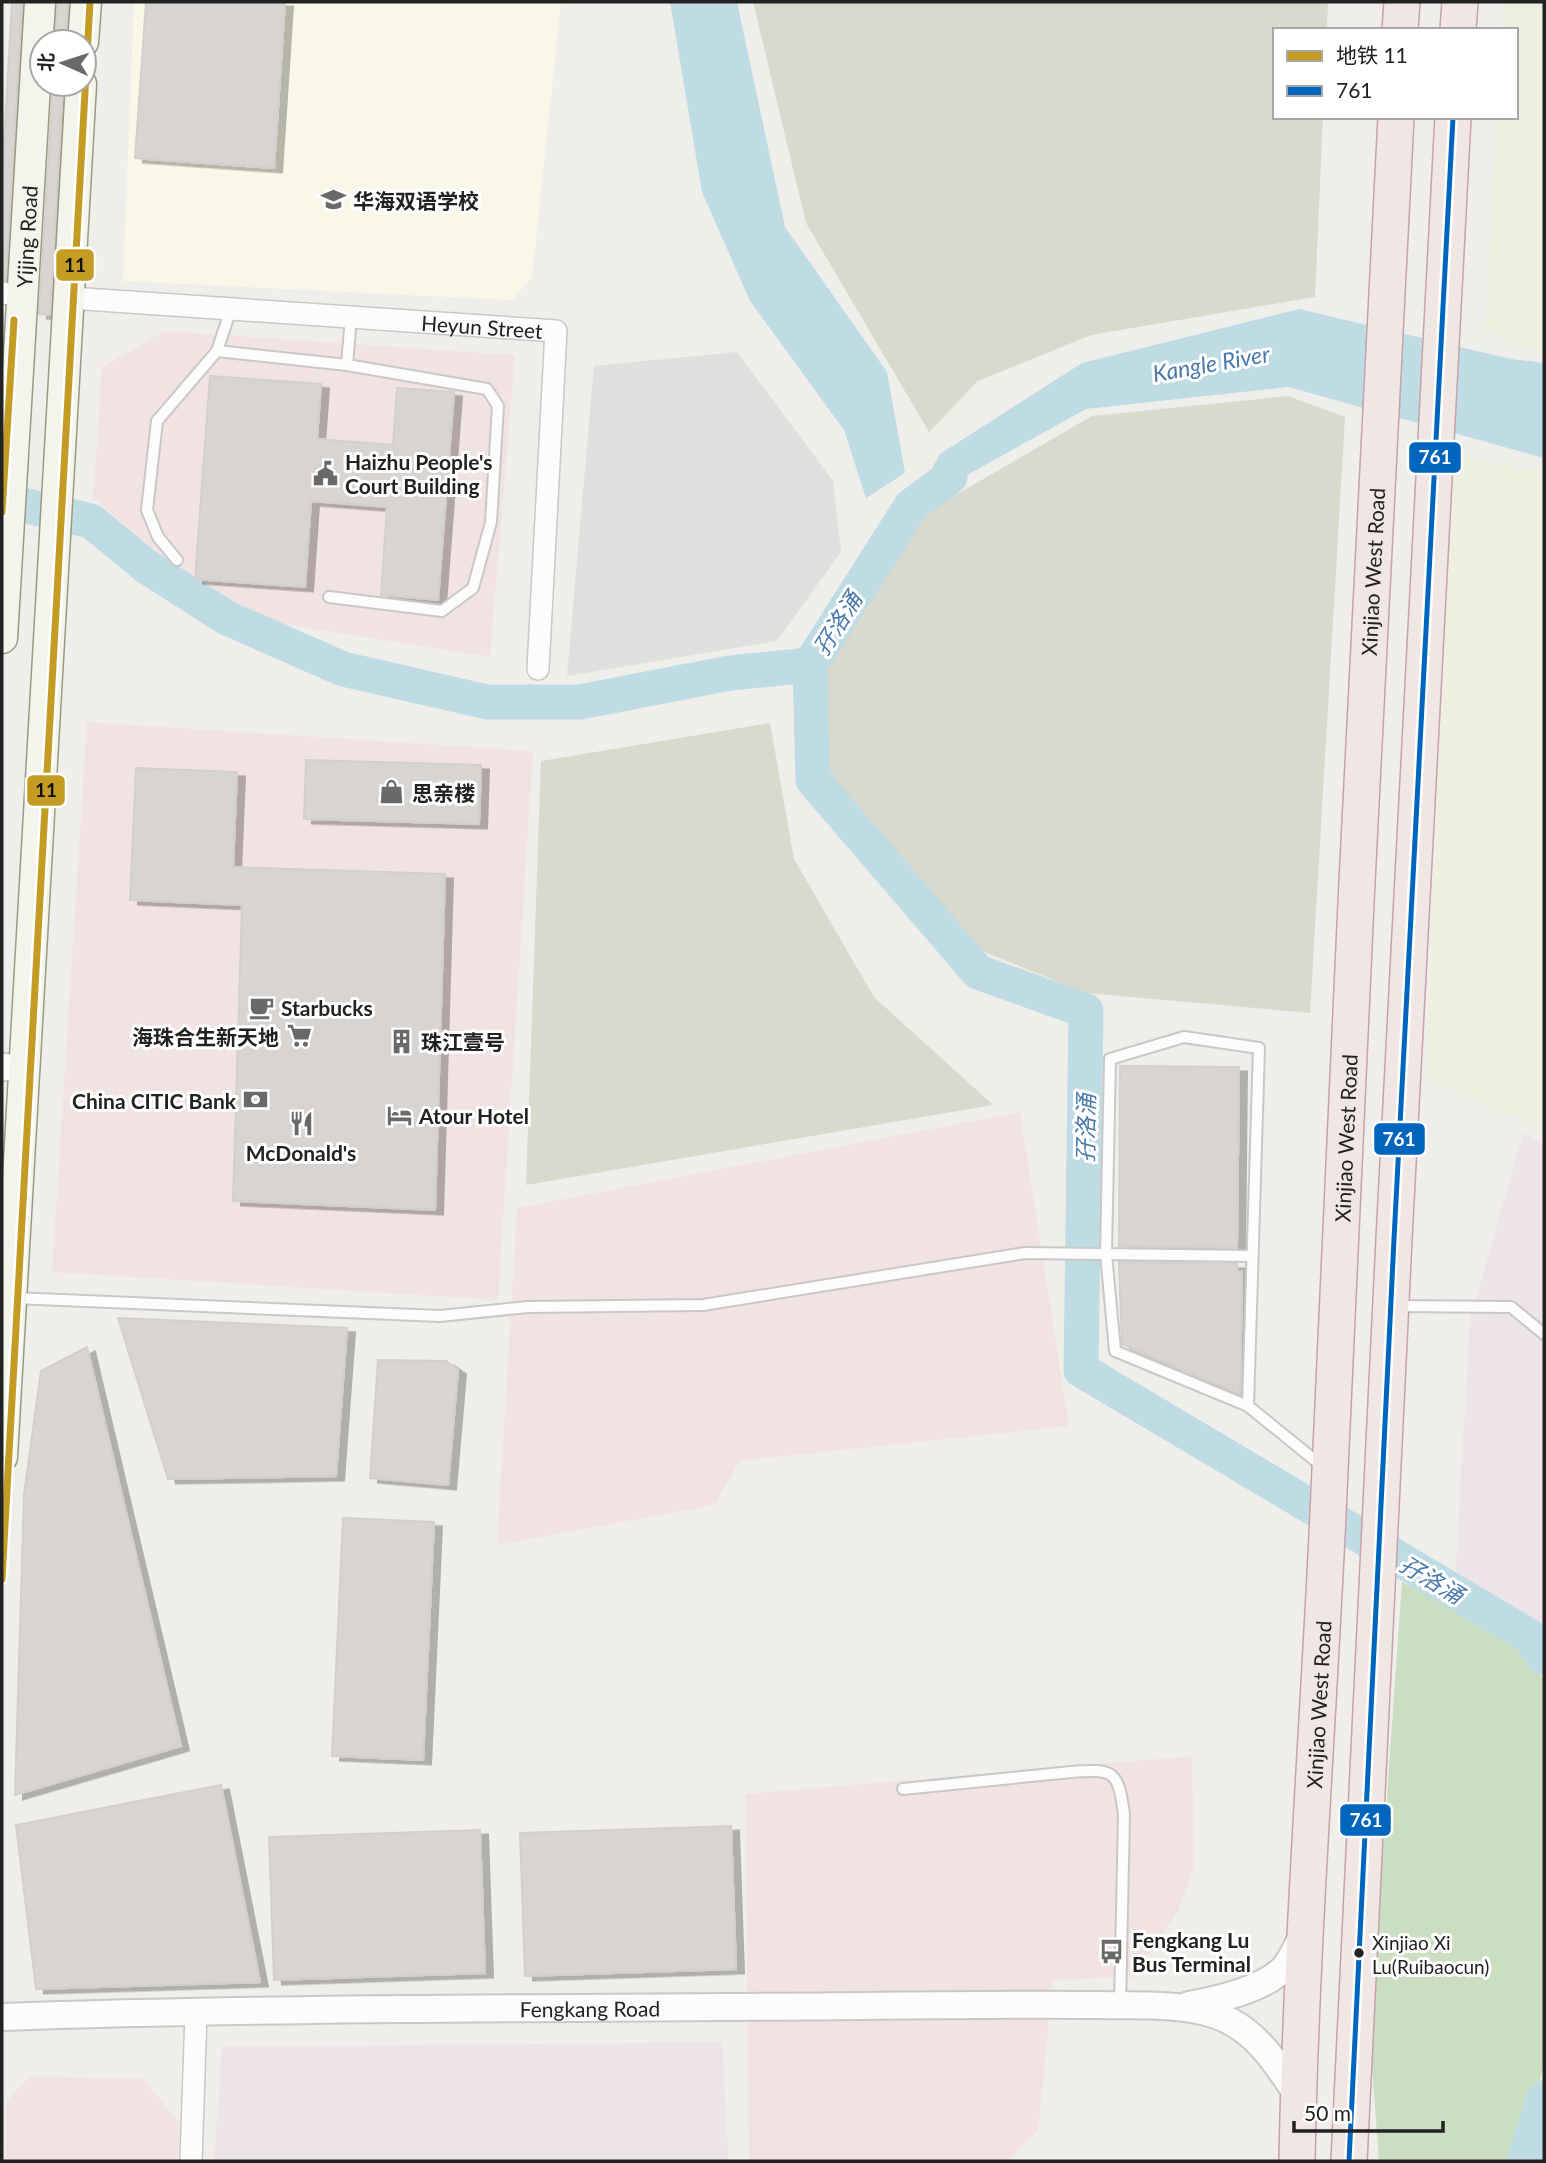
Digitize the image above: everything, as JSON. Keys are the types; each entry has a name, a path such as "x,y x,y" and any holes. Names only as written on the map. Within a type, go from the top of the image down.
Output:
{"highway":[{"path":"1400,28 1402,2"},
{"path":"1458,28 1460,2"},
{"name":"Xinjiao West Road","path":"1297,2161 1306,1930 1396,119"},
{"path":"1349,2161 1453,119"},
{"path":"1284,2161 1298,2096"}],"main road":[{"name":"Yijing Road","path":"2,638 11,294 40,2"},
{"path":"84,28 86,2"},
{"path":"2,1457 14,1067 70,298 80,98"}],"street":[{"name":"Heyun Street","path":"70,298 556,331 538,669"},
{"path":"1177,2007 1221,1998 1269,1979 1284,1968 1306,1930"},
{"name":"Fengkang Road","path":"2,2017 1052,2004 1177,2007"},
{"path":"1177,2007 1213,2014 1237,2024 1258,2041 1276,2061 1298,2096"},
{"path":"191,2161 196,2013"},
{"path":"1350,2123 1355,2161"}],"lane":[{"path":"177,559 158,537 147,510 157,421 217,351 231,309"},
{"path":"347,365 351,317"},
{"path":"217,351 347,365 487,389 498,406 491,522 473,588 443,611 329,597"},
{"path":"1248,1406 1259,1048 1184,1037 1110,1059 1106,1254 1115,1351 1248,1406 1330,1472"},
{"path":"7,1281 440,1316 528,1307 703,1305 1025,1253 1252,1256"},
{"path":"1391,1306 1511,1307 1544,1334"},
{"path":"903,1789 1098,1770 1108,1772 1116,1780 1124,1814 1120,2006"}],"shaded area":[{"name":"华海双语学校","path":"134,2 561,2 532,277 512,300 123,281"},
{"path":"753,2 1328,2 1327,28 1273,28 1273,119 1323,119 1315,297 1091,335 978,381 929,432 806,223"},
{"path":"165,331 515,355 490,657 282,624 196,585 93,498 102,367"},
{"path":"737,352 833,481 841,552 777,641 567,676 594,366"},
{"path":"1288,396 1345,417 1310,1013 1086,993 982,951 827,770 821,669 923,514 1092,416"},
{"path":"87,722 533,751 498,1300 52,1272"},
{"path":"770,723 794,859 874,997 993,1105 526,1185 541,761"},
{"path":"1020,1112 1069,1426 739,1461 715,1505 497,1545 517,1208"},
{"path":"1523,1133 1544,1145 1544,1638 1455,1578 1470,1320"},
{"path":"1192,1756 1194,1869 1177,1912 1134,1977 1053,1980 1038,2131 1008,2161 749,2161 745,1794"},
{"path":"722,2042 729,2161 214,2161 222,2047"},
{"path":"30,2076 143,2079 180,2124 178,2161 6,2161 7,2101"}],"green space":[{"path":"1504,2 1544,2 1544,351 1517,346 1485,330 1497,119 1518,119 1518,28 1502,28"},
{"path":"1449,452 1544,473 1544,1130 1426,1079"},
{"path":"1402,1582 1523,1646 1544,1680 1544,2060 1525,2161 1379,2161 1370,2038"}],"water":[{"path":"670,2 737,2 785,227 887,372 905,473 866,498 844,430 750,301 702,192"},
{"name":"Kangle River","path":"1299,309 1511,359 1544,363 1544,458 1288,387 1086,409 911,506 940,454 1082,363"}],"building":[{"path":"12,2 22,2 6,280 2,280 2,179"},
{"path":"57,2 68,2 67,28 56,28"},
{"path":"146,2 285,2 274,168 135,158"},
{"path":"52,98 62,98 50,315 39,314"},
{"name":"Haizhu People's Court Building","path":"210,376 321,384 317,439 393,445 397,388 454,392 438,600 381,595 387,507 311,501 305,587 195,579"},
{"name":"思亲楼","path":"306,760 481,765 479,824 304,819"},
{"path":"136,768 237,772 233,867 445,874 435,1210 233,1201 242,905 130,900"},
{"path":"1120,1066 1239,1067 1237,1248 1119,1246"},
{"path":"1119,1262 1237,1264 1237,1271 1242,1271 1240,1394 1122,1344"},
{"path":"118,1318 347,1328 336,1476 168,1479"},
{"path":"87,1347 181,1746 15,1795 24,1494 41,1371"},
{"path":"378,1360 446,1361 458,1370 448,1485 370,1478"},
{"path":"343,1518 434,1522 423,1760 332,1756"},
{"path":"221,1785 260,1982 36,1989 16,1825"},
{"path":"731,1826 736,1969 525,1976 520,1833"},
{"path":"480,1830 485,1973 274,1980 269,1837"}],"waterway":[{"name":"孖洛涌","path":"950,477 911,506 810,665 813,780 978,972 1086,1011 1081,1370 1529,1636 1544,1657"},
{"path":"2,500 91,521 147,567 227,618 343,669 487,702 580,702 730,673 810,665"},
{"name":"孖洛涌","path":"1524,2161 1544,2098"}],"metro line":[{"name":"11","path":"2,1579 90,2"},
{"name":"11","path":"2,512 14,320"}],"transit line":[{"name":"761","path":"1349,2161 1453,119"}],"place":[{"name":"华海双语学校","path":"333,200"},
{"name":"Haizhu People's Court Building","path":"325,473"},
{"name":"思亲楼","path":"392,792"},
{"name":"Starbucks","path":"261,1007"},
{"name":"海珠合生新天地","path":"299,1036"},
{"name":"珠江壹号","path":"401,1041"},
{"name":"China CITIC Bank","path":"256,1100"},
{"name":"Atour Hotel","path":"399,1115"},
{"name":"McDonald's","path":"301,1123"},
{"name":"Fengkang Lu Bus Terminal","path":"1112,1951"},
{"name":"Xinjiao Xi Lu(Ruibaocun)","path":"1359,1953"}]}
